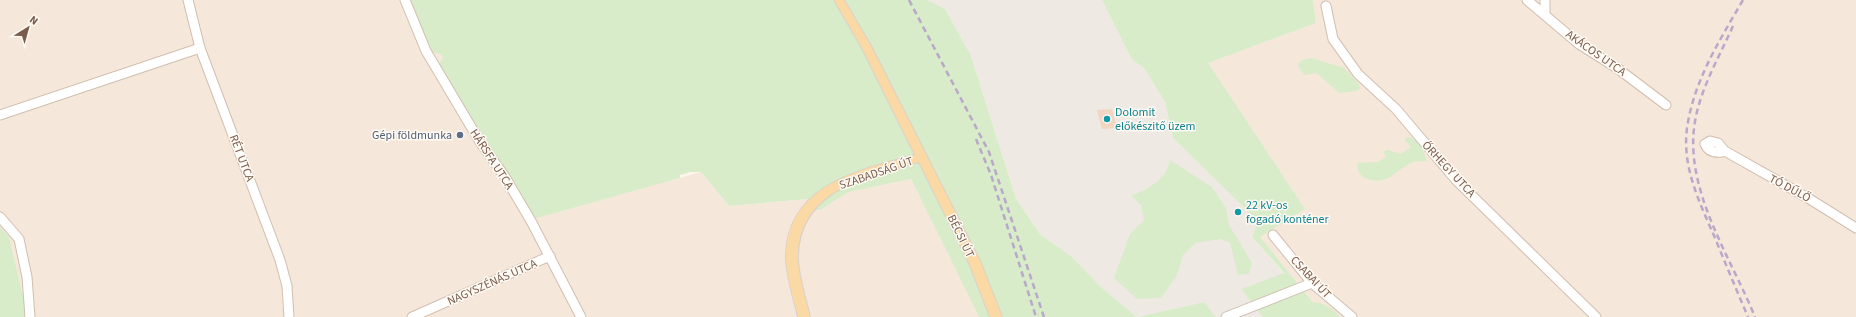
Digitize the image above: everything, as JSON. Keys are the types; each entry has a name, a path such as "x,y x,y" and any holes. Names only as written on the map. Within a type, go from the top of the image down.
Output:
{"main road":[{"name":"BÉCSI ÚT","path":"839,0 866,46 975,263 996,317"},
{"name":"SZABADSÁG ÚT","path":"804,317 791,255 793,238 798,222 806,208 829,189 854,178 922,157"}],"street":[{"name":"RÉT UTCA","path":"188,0 200,48 280,260 287,286 289,317"},
{"name":"HÁRSFA UTCA","path":"405,0 426,50 480,142 512,189 550,256 581,317"},
{"name":"AKÁCOS UTCA","path":"1527,0 1578,44 1617,68 1666,104"},
{"path":"1546,0 1544,7 1546,15"},
{"name":"ŐRHEGY UTCA","path":"1326,6 1333,38 1358,74 1396,109 1456,180 1596,317"},
{"path":"0,115 200,48"},
{"name":"TÓ DŰLŐ","path":"1723,150 1808,198 1856,228"},
{"path":"0,216 19,239 27,276 30,317"},
{"name":"CSABAI ÚT","path":"1273,235 1312,283 1352,317"},
{"name":"NAGYSZÉNÁS UTCA","path":"412,317 550,256"},
{"path":"1226,317 1312,283"}],"shaded area":[{"path":"0,0 406,0 429,53 441,54 534,219 701,172 729,206 820,198 822,209 849,192 911,179 979,317 28,317 9,237 0,227"},
{"path":"927,0 1102,0 1132,60 1144,68 1165,102 1173,138 1258,221 1252,237 1284,274 1241,289 1263,317 1216,317 1204,302 1137,317 1101,287 1072,257 1040,234 1016,199 971,56"},
{"path":"1313,0 1856,0 1856,317 1313,317 1311,300 1259,237 1305,209 1207,63 1316,23"}],"green space":[{"path":"406,0 927,0 945,9 971,56 1016,199 1040,234 1072,257 1101,287 1137,317 979,317 911,179 849,192 822,209 812,211 820,198 729,206 701,172 690,172 680,175 680,178 534,219 470,123 439,65 443,58 441,54 429,53"},
{"path":"1102,0 1313,0 1316,23 1208,63 1305,209 1260,237 1312,302 1328,306 1340,317 1263,317 1241,289 1284,273 1252,237 1258,221 1173,138 1165,102 1144,68 1132,60"},
{"path":"1312,58 1344,68 1359,84 1360,88 1357,91 1339,93 1317,73 1305,75 1300,70 1298,64 1302,60"},
{"path":"1409,137 1420,144 1427,161 1416,162 1408,165 1387,179 1374,180 1365,178 1360,174 1357,163 1378,162 1386,157 1383,151 1388,150 1401,154 1411,147 1404,139"},
{"path":"1170,160 1212,187 1226,208 1229,225 1252,263 1249,274 1238,275 1230,243 1221,239 1195,243 1183,255 1177,275 1161,298 1137,299 1114,278 1130,234 1144,220 1141,205 1131,196 1150,187 1161,179"},
{"path":"0,227 9,237 28,317 0,317"},
{"path":"1204,302 1216,317 1137,317"}],"building":[{"name":"Dolomit előkészitő üzem","path":"1112,109 1117,128 1102,129 1097,110"}],"railway":[{"path":"909,0 989,152 1044,317"},
{"path":"1743,0 1718,43 1703,74 1692,105 1686,138 1692,182 1748,317"},
{"path":"1733,26 1712,70 1699,104 1693,142 1695,168 1701,194 1710,220 1755,317"},
{"path":"976,139 991,175 1036,317"}],"place":[{"name":"Dolomit előkészitő üzem","path":"1107,119"},
{"name":"Gépi földmunka","path":"460,135"},
{"name":"22 kV-os fogadó konténer","path":"1238,212"}]}
